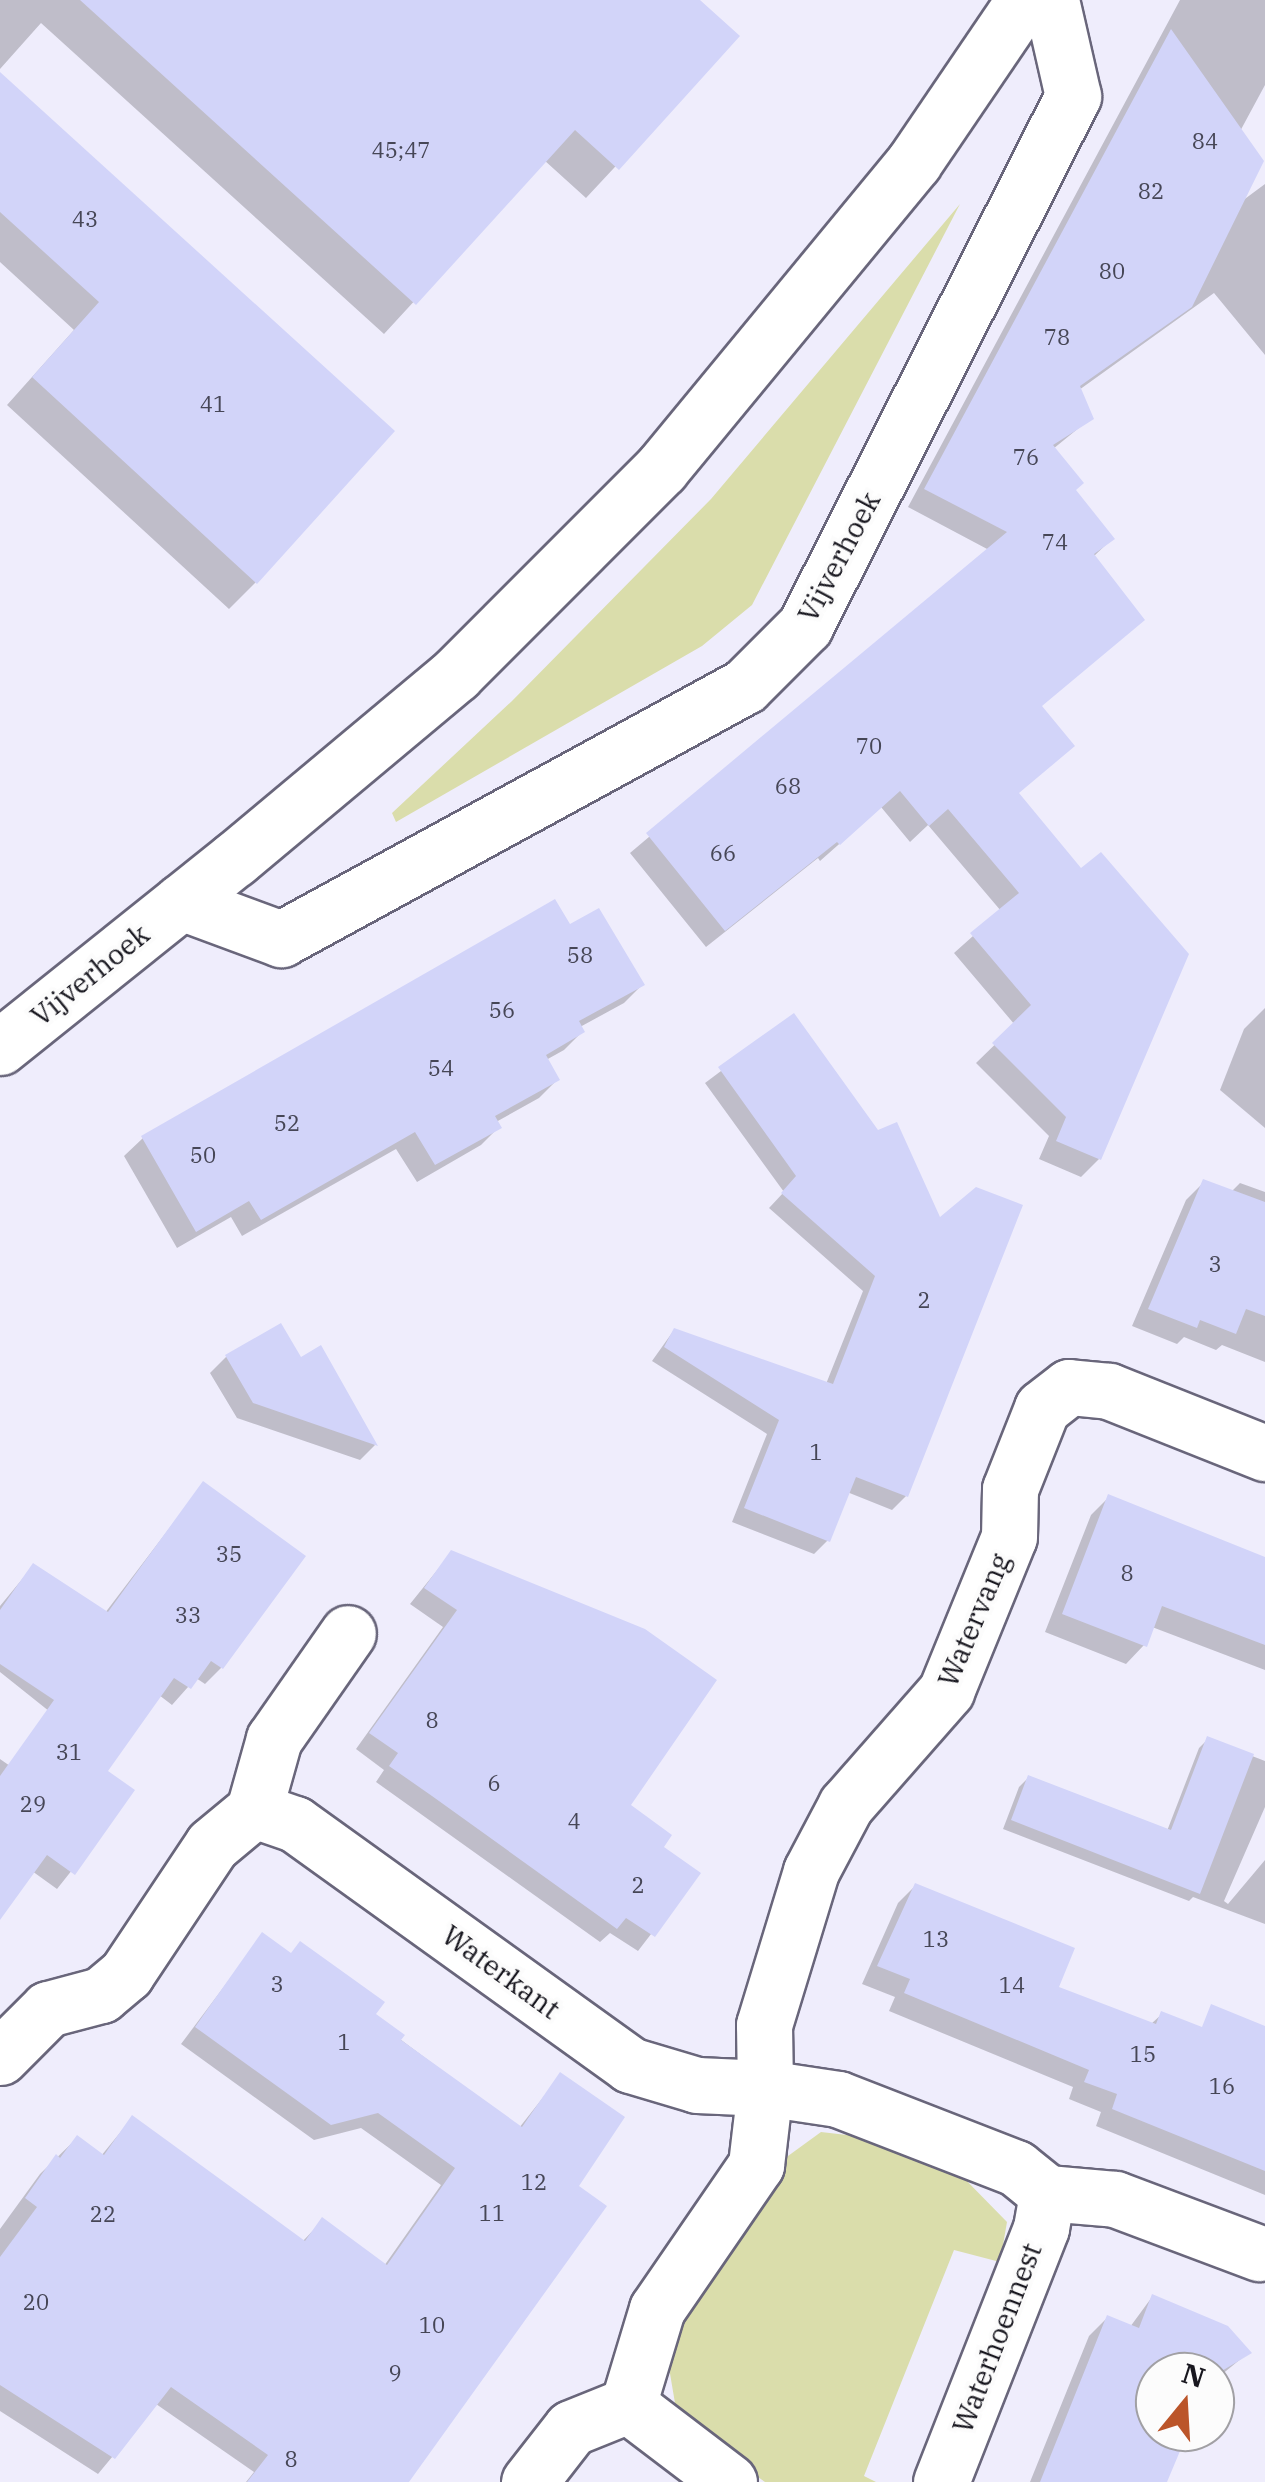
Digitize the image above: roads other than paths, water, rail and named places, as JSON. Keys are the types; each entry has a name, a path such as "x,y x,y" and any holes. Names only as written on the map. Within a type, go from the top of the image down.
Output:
{"street":[{"name":"Vijverhoek","path":"0,1047 456,674 661,469 914,162 1024,0"},
{"name":"Vijverhoek","path":"181,902 281,939 744,686 805,626 1073,96 1051,0"},
{"name":"Watervang","path":"765,2088 764,2026 811,1870 846,1805 946,1692 1009,1537 1010,1489 1042,1408 1070,1388 1109,1391 1265,1454"},
{"path":"0,2057 48,2009 101,1995 126,1974 212,1845 254,1810 274,1740 348,1633"},
{"name":"Waterkant","path":"254,1810 295,1824 630,2066 697,2085 765,2088"},
{"path":"628,2406 657,2309 756,2165 765,2088 838,2098 1016,2168 1047,2193 1115,2199 1259,2252"},
{"name":"Waterhoennest","path":"941,2482 1041,2228 1047,2193"},
{"path":"529,2482 572,2428 628,2406"},
{"path":"628,2406 729,2482"}]}
